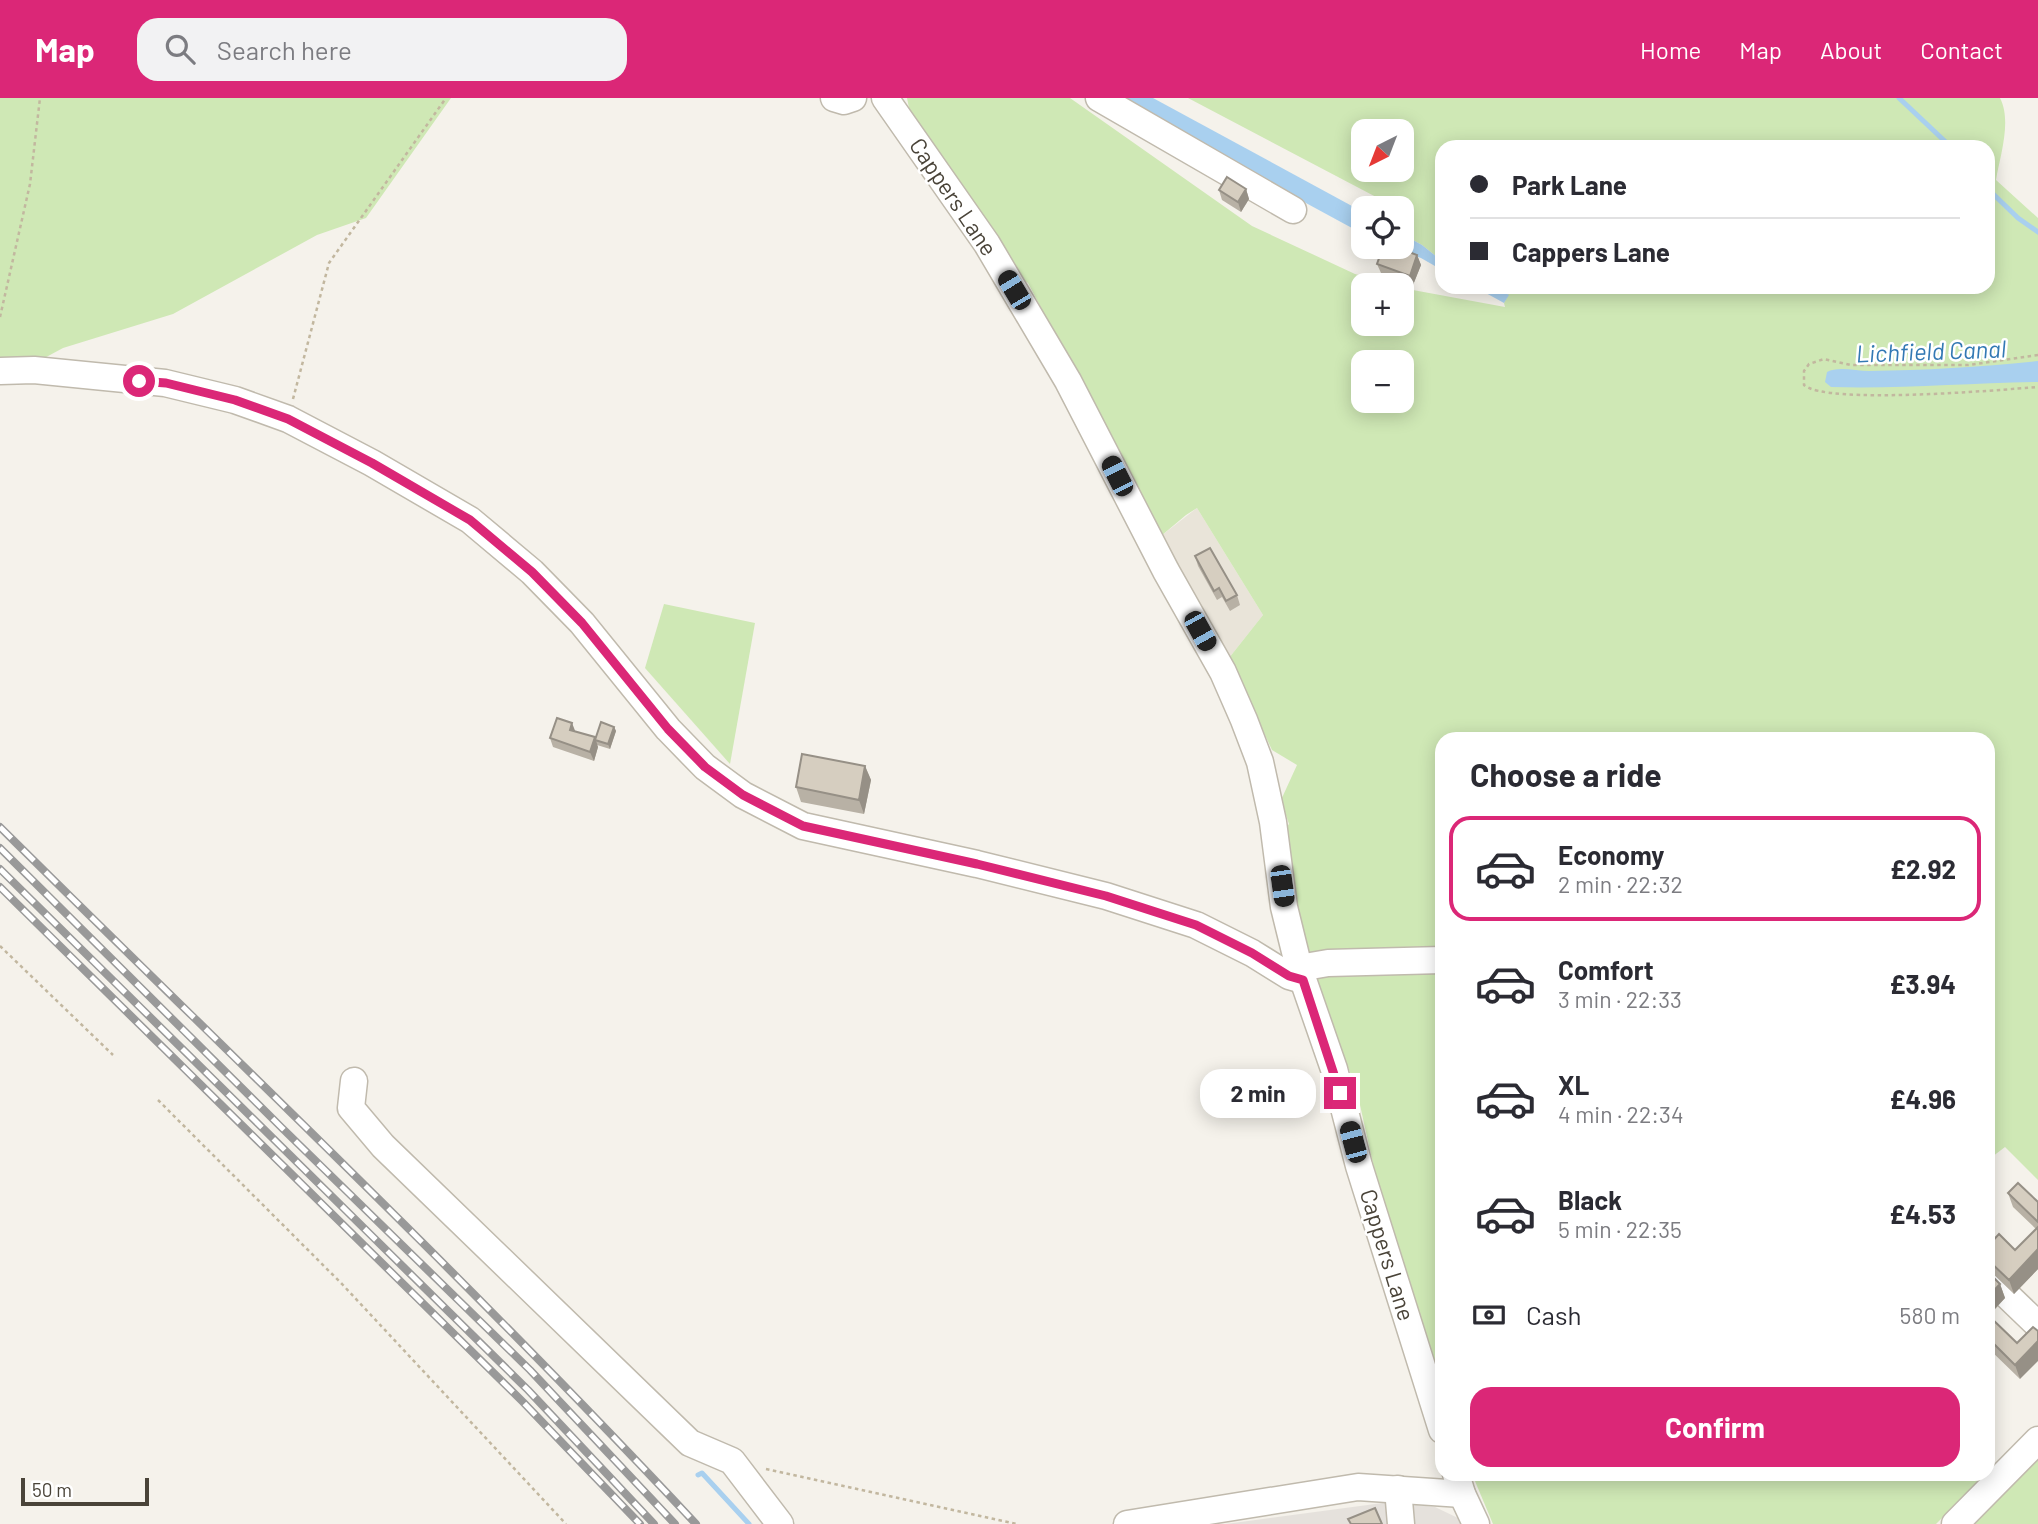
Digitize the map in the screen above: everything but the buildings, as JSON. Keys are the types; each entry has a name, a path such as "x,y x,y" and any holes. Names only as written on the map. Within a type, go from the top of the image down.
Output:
{"street":[{"path":"834,98 844,101 853,98"},
{"name":"Cappers Lane","path":"885,98 987,244 1068,381 1223,672 1244,720 1260,762 1273,822 1284,907 1301,974 1334,1069 1359,1166 1435,1408"},
{"path":"1099,98 1293,210"},
{"path":"0,371 34,370 166,383 235,400 288,419 372,463 470,520 532,572 582,623 668,729 705,767 743,795 803,826 977,864 1106,896 1196,925 1252,953 1289,976 1328,963 1435,960"},
{"path":"354,1081 351,1108 383,1146 691,1443 732,1461 779,1524"},
{"path":"1995,1284 2038,1325"},
{"path":"1955,1524 2038,1440"},
{"path":"1127,1524 1358,1487 1398,1489 1459,1484 1476,1524"},
{"path":"1398,1489 1401,1524"}],"path":[{"path":"0,317 30,184 40,98"},
{"path":"288,419 329,263 446,98"},
{"path":"2038,355 1968,365 1851,365 1824,359 1810,364 1804,371 1804,385 1810,391 1826,394 1923,394 2038,387"},
{"path":"0,946 113,1055"},
{"path":"158,1100 342,1284 566,1524"},
{"path":"732,1461 1017,1524"}],"shaded area":[{"path":"1197,508 1263,615 1229,658 1161,536"},
{"path":"1390,1502 1435,1507 1458,1518 1461,1524 1226,1524"}],"green space":[{"path":"0,98 451,98 366,218 317,235 173,314 63,348 37,362 0,365"},
{"path":"907,98 1070,98 1252,226 1353,273 1351,336 1414,336 1414,290 1505,307 1506,294 1995,294 1995,140 1435,140 1435,255 1414,241 1414,196 1374,196 1188,98 2000,98 2005,128 1996,180 2038,218 2038,1180 2005,1147 1995,1155 1995,732 1435,732 1435,952 1309,956 1291,891 1283,831 1289,824 1281,800 1297,765 1272,750 1229,658 1263,615 1197,508 1161,536 1028,283 1014,273 910,113"},
{"path":"664,604 755,623 730,764 645,668"},
{"path":"1435,969 1435,1370 1384,1213 1356,1087 1313,981 1327,970"},
{"path":"2038,1454 2038,1524 1969,1524"},
{"path":"1475,1481 1979,1481 1936,1524 1493,1524"}],"water":[{"path":"1113,98 1153,98 1351,205 1351,227"},
{"path":"1414,241 1435,255 1435,266 1414,256"},
{"path":"1488,294 1509,295 1504,303"},
{"path":"2038,361 2038,382 1831,387 1825,382 1827,372 1836,369 1912,370"}],"waterway":[{"path":"1899,98 1944,140"},
{"path":"1995,196 2018,218 2038,232"},
{"path":"698,1475 702,1473 749,1524"}],"railway":[{"path":"0,827 526,1346 696,1524"},
{"path":"0,848 530,1370 675,1524"},
{"path":"0,869 528,1390 654,1524"},
{"path":"0,887 523,1402 640,1524"}],"route":[{"path":"139,381 166,383 235,400 288,419 372,463 470,520 532,572 582,623 668,729 705,767 743,795 803,826 977,864 1106,896 1196,925 1252,953 1289,976 1303,980 1340,1093"}],"water label":[{"name":"Lichfield Canal","path":"1931,352"}]}
